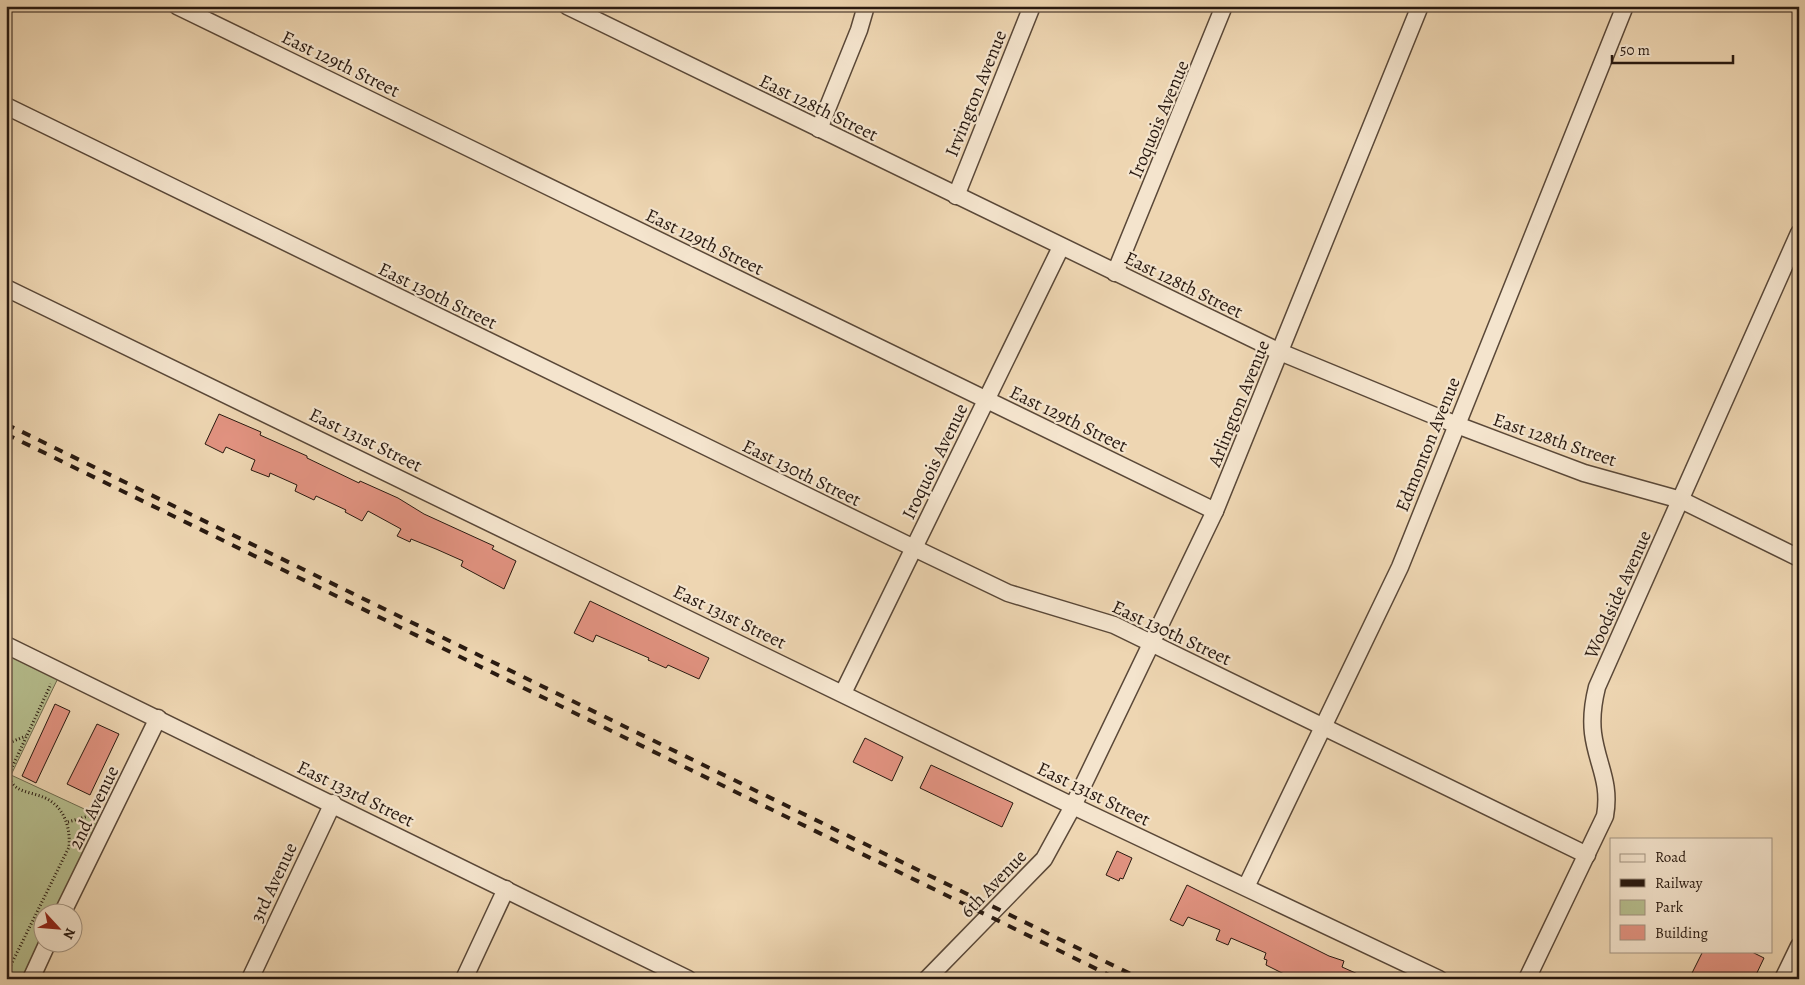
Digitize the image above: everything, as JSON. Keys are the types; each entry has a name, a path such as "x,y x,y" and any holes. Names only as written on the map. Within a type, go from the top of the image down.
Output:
{"street":[{"name":"East 129th Street","path":"177,6 1215,511"},
{"name":"East 128th Street","path":"567,6 1280,352 1456,426 1584,473 1681,500 1799,558"},
{"path":"819,129 859,30 866,6"},
{"name":"Irvington Avenue","path":"956,196 1032,6"},
{"name":"Iroquois Avenue","path":"1116,273 1224,6"},
{"name":"Arlington Avenue","path":"1073,806 1215,511 1420,6"},
{"name":"Edmonton Avenue","path":"1246,887 1400,567 1625,6"},
{"name":"East 130th Street","path":"6,106 914,548 1008,592 1114,625 1587,855"},
{"name":"Woodside Avenue","path":"1527,979 1605,816 1608,798 1593,734 1591,711 1597,687 1799,232"},
{"name":"Iroquois Avenue","path":"843,694 1061,247"},
{"name":"East 131st Street","path":"6,288 1073,806 1439,979"},
{"name":"East 133rd Street","path":"6,645 333,803 684,978"},
{"name":"2nd Avenue","path":"68,902 158,718"},
{"name":"3rd Avenue","path":"250,979 333,803"},
{"name":"6th Avenue","path":"927,979 1044,859 1073,806"},
{"path":"464,979 506,889"},
{"path":"1783,979 1799,946"},
{"path":"31,979 43,952"}],"path":[{"path":"8,776 52,683"},
{"path":"6,744 27,736"},
{"path":"6,765 8,776 18,789 52,802 61,810 68,822 70,835 69,847 6,975"},
{"path":"68,822 92,815"},
{"path":"6,968 11,966"}],"green space":[{"path":"6,645 61,672 11,775 108,820 68,902 32,902 32,952 39,952 31,979 6,979"}],"building":[{"path":"219,414 261,432 260,435 307,456 307,458 359,483 360,481 398,498 424,514 494,546 492,549 516,561 504,589 461,566 463,561 411,539 410,542 397,536 401,529 368,511 362,521 345,512 346,510 316,496 314,500 295,491 297,485 270,473 269,477 251,470 255,460 226,447 223,453 205,444"},
{"path":"590,601 709,658 699,679 668,665 666,668 648,660 649,658 596,635 593,642 574,633"},
{"path":"55,704 70,711 36,783 22,776"},
{"path":"97,724 119,734 90,795 67,784"},
{"path":"865,738 903,757 892,781 853,762"},
{"path":"931,765 1013,803 1002,827 920,788"},
{"path":"1117,851 1132,858 1123,879 1120,878 1119,881 1106,875"},
{"path":"1187,885 1329,956 1344,961 1342,967 1369,979 1320,979 1311,974 1309,979 1294,979 1266,965 1267,960 1264,959 1266,953 1231,938 1228,945 1216,940 1220,930 1188,917 1183,926 1170,920"},
{"path":"1702,952 1752,952 1764,958 1754,979 1689,979"}],"railway":[{"path":"6,424 1141,979"},
{"path":"6,434 1117,979"}]}
